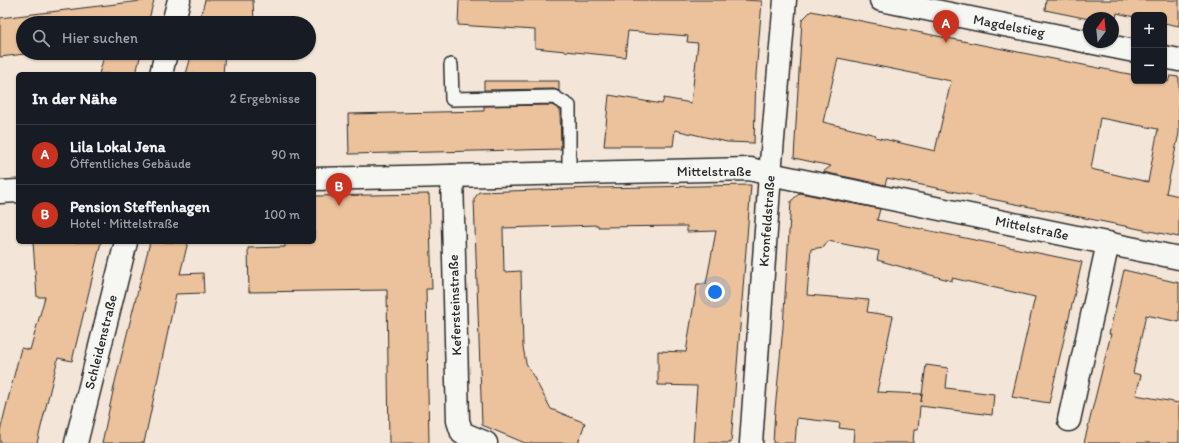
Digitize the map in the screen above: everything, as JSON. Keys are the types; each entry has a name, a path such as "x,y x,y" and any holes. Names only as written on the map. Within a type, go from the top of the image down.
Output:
{"street":[{"path":"175,16 179,0"},
{"name":"Kronfeldstraße","path":"751,443 770,174 785,0"},
{"name":"Magdelstieg","path":"881,0 1083,41"},
{"name":"Magdelstieg","path":"1119,48 1131,50"},
{"path":"1167,58 1179,60"},
{"path":"161,72 164,60"},
{"name":"Mittelstraße","path":"316,179 750,169 1179,258"},
{"name":"Kefersteinstraße","path":"452,176 458,421 462,433 486,443"},
{"path":"0,192 16,191"},
{"path":"1069,420 1108,243"},
{"name":"Schleidenstraße","path":"76,443 126,244"}],"lane":[{"path":"451,65 452,99 554,97 569,106 569,173"}],"building":[{"path":"149,0 154,0 150,16 17,16"},
{"path":"205,0 253,0 254,16 201,16"},
{"path":"459,0 762,1 756,75 754,143 727,142 675,130 673,146 604,146 609,95 662,104 664,98 691,103 698,43 687,42 688,36 628,31 625,57 535,48 535,30 458,25"},
{"path":"1046,0 1179,0 1179,26 1167,24 1167,12 1131,12 1131,16 1119,13 1119,12 1083,12 1083,18 1045,10"},
{"path":"811,11 1131,74 1131,84 1167,84 1170,76 1179,77 1179,133 1166,193 1179,196 1179,237 887,178 885,185 823,172 831,166 794,158 802,20","holes":["838,58 951,81 935,151 875,137 876,135 823,122","1100,118 1158,129 1148,182 1091,169"]},
{"path":"16,16 16,55 0,57 0,18"},
{"path":"103,60 139,60 136,72 100,72"},
{"path":"190,60 224,60 223,72 187,72"},
{"path":"484,81 559,81 559,91 554,89 484,90"},
{"path":"552,105 560,110 561,149 349,154 348,114 484,111 484,106"},
{"path":"751,185 731,443 693,443 697,386 658,385 658,351 686,352 697,284 706,284 716,231 687,232 687,226 598,227 598,225 503,228 504,272 521,271 523,347 526,363 551,409 585,423 578,443 525,443 482,425 474,199 479,192"},
{"path":"800,193 880,209 877,220 1082,262 1049,403 1012,397 1035,297 952,278 952,281 877,260 879,251 828,241 824,247 811,249 807,295 869,300 867,312 893,316 877,392 922,394 921,402 926,365 948,368 946,388 994,394 992,415 920,406 918,430 914,430 913,443 853,443 854,430 839,428 840,423 797,418 795,443 773,443 783,327 791,201"},
{"path":"429,194 432,289 426,289 429,443 389,443 387,290 249,292 248,248 285,247 285,244 316,244 316,196"},
{"path":"33,244 101,244 72,361 58,358 37,443 0,443 0,431 21,348 30,350 45,297 37,297"},
{"path":"150,244 188,244 180,274 203,273 204,293 176,294 144,443 102,443 115,382"},
{"path":"1124,270 1179,283 1179,322 1146,315 1133,373 1141,375 1136,395 1179,403 1179,443 1084,443 1111,334 1109,334"}],"place":[{"name":"Lila Lokal Jena","path":"946,43"},
{"name":"Pension Steffenhagen","path":"339,206"}]}
